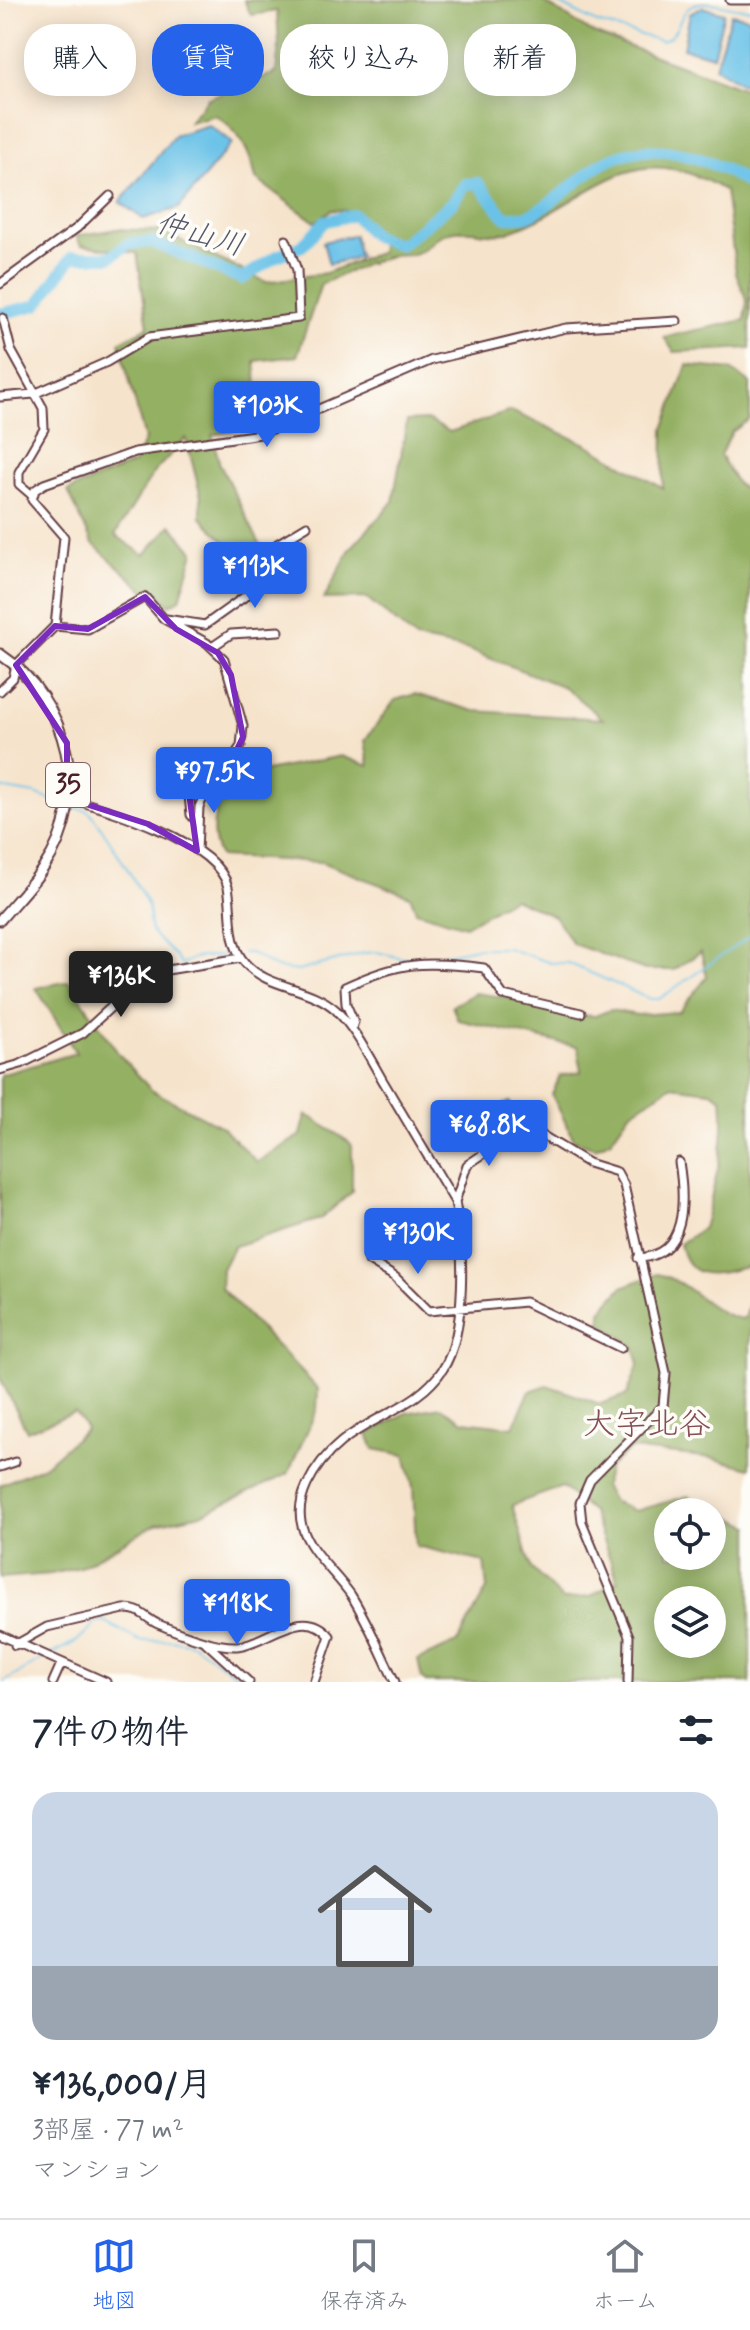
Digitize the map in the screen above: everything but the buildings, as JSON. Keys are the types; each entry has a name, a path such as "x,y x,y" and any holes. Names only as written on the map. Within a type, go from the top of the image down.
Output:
{"main road":[{"name":"35","path":"0,654 16,665 55,715 67,743 70,760 67,798 58,839 45,866 0,920"}],"street":[{"path":"730,0 750,0"},
{"path":"0,284 77,228 110,196"},
{"path":"0,397 34,394 107,362 149,337 299,318 297,270 286,240"},
{"path":"0,691 13,678 16,665 55,626 64,537 36,507 33,496 19,484 19,472 44,429 43,408 11,350 3,318"},
{"path":"33,496 44,484 135,452 261,434 432,360 566,328 677,321"},
{"path":"164,619 192,625 214,621 275,575 280,566 277,544 307,526"},
{"path":"55,626 88,629 145,597 164,619 212,647 228,666 243,726 237,753 214,772 188,786 191,815 198,823"},
{"path":"212,647 231,634 279,631"},
{"path":"197,851 203,792 214,772"},
{"path":"67,798 148,824 197,851 218,868 226,882 233,939 241,958 253,971 321,1000 352,1028 455,1202 459,1221 459,1310 453,1351 441,1372 404,1402 340,1439 326,1453 302,1496 302,1528 350,1594 395,1682"},
{"path":"0,1070 21,1064 83,1033 135,985 155,972 241,958"},
{"path":"352,1028 354,1022 346,1004 345,987 389,967 418,963 484,968 503,995 581,1013"},
{"path":"455,1202 467,1165 519,1130 537,1130 588,1163 617,1172 624,1185 666,1373 667,1393 655,1416 590,1480 580,1503 582,1522 629,1636 628,1682"},
{"path":"638,1258 664,1253 674,1239 685,1200 679,1162"},
{"path":"369,1261 395,1277 429,1311 525,1302 621,1348"},
{"path":"0,1467 15,1462"},
{"path":"15,1645 47,1627 124,1609 137,1609 155,1623 236,1646 288,1625 317,1626 330,1636 314,1682"},
{"path":"0,1635 15,1645 106,1682"},
{"path":"198,1637 225,1657 249,1682"},
{"path":"53,1682 57,1662"}],"highlighted area":[{"path":"145,597 176,629 218,653 231,675 243,737 233,758 188,786 197,851 148,824 67,798 67,743 16,665 55,626 88,629"}],"green space":[{"path":"244,0 540,0 593,33 750,91 750,348 674,352 664,337 745,320 747,301 736,273 725,191 692,174 663,168 637,169 613,177 510,231 452,231 417,252 367,264 321,284 297,356 255,361 260,426 212,435 220,465 266,556 251,568 201,517 201,497 186,438 154,472 115,535 144,555 171,525 194,552 180,599 170,605 154,589 144,590 92,543 68,491 135,463 145,439 119,342 148,327 137,253 81,245 76,236 117,229 161,231 266,282 326,273 381,252 378,236 353,211 332,210 315,222 256,179 242,142 223,120 215,115 189,122 208,98 213,96 264,96 264,77 276,73 279,44 277,11 251,15"},
{"path":"687,365 731,370 750,383 750,419 732,432 720,455 737,484 750,493 750,1266 717,1273 698,1271 690,1266 680,1244 703,1228 721,1148 722,1098 711,1091 671,1086 630,1113 611,1140 595,1148 574,1140 552,1095 560,1076 581,1072 578,1047 458,1020 452,1006 475,993 510,998 573,1015 595,1016 610,1010 637,1015 679,1012 707,977 701,952 674,970 645,970 573,944 554,916 513,898 465,926 416,911 410,896 321,862 220,857 213,827 217,807 231,778 341,756 369,766 365,740 395,700 415,694 475,711 603,719 564,687 466,649 416,639 367,598 324,599 350,549 393,502 407,421 427,420 450,432 511,411 586,444 663,488 664,429"},
{"path":"69,981 118,1053 151,1090 222,1127 257,1162 301,1135 306,1114 352,1146 352,1192 320,1219 234,1246 222,1269 221,1288 318,1389 317,1409 288,1474 201,1514 156,1524 80,1567 51,1574 0,1578 0,1485 44,1466 86,1429 75,1412 27,1431 0,1378 0,1075 76,1053 36,988"},
{"path":"657,1274 680,1284 732,1316 744,1319 750,1298 750,1468 712,1458 631,1449 609,1467 604,1486 612,1501 635,1511 654,1506 654,1570 726,1570 726,1514 750,1526 750,1682 426,1682 422,1679 418,1660 457,1643 487,1589 484,1562 416,1546 413,1487 405,1455 374,1449 368,1434 406,1413 441,1407 464,1421 513,1427 530,1391 547,1385 600,1404 627,1395 639,1363 633,1345 601,1323 601,1311 622,1287","holes":["562,1487 592,1512 618,1580 591,1596 563,1600 531,1568 512,1505"]}],"water":[{"path":"702,7 724,13 713,56 683,48 690,14"},
{"path":"731,14 750,18 750,84 741,83 715,67"},
{"path":"209,125 232,143 179,208 143,219 120,202 175,135"},
{"path":"354,235 359,257 329,264 323,242"},
{"path":"510,1102 517,1122 486,1142 492,1111"}],"waterway":[{"path":"552,0 597,23 662,41 674,33 683,14 693,5 706,3 750,9"},
{"name":"仲山川","path":"0,314 37,305 72,257 110,257 128,244 152,242 242,279 275,257 302,246 325,221 354,215 374,236 400,245 453,202 465,184 478,183 505,217 524,217 545,206 595,168 633,152 674,152 694,157 750,185"},
{"path":"0,788 35,794 64,805"},
{"path":"70,806 88,811 100,826 145,900 152,932 181,965 193,958 236,954"},
{"path":"243,953 251,953 276,968 298,971 365,953 377,952 402,958 434,957 475,948 507,948 551,963 568,963 650,999 659,999 750,936"},
{"path":"52,1654 77,1641 96,1623 105,1622 140,1641 171,1640 193,1644 238,1676"},
{"path":"4,1682 46,1657"}],"district":[{"name":"大字北谷","path":"647,1425"}]}
